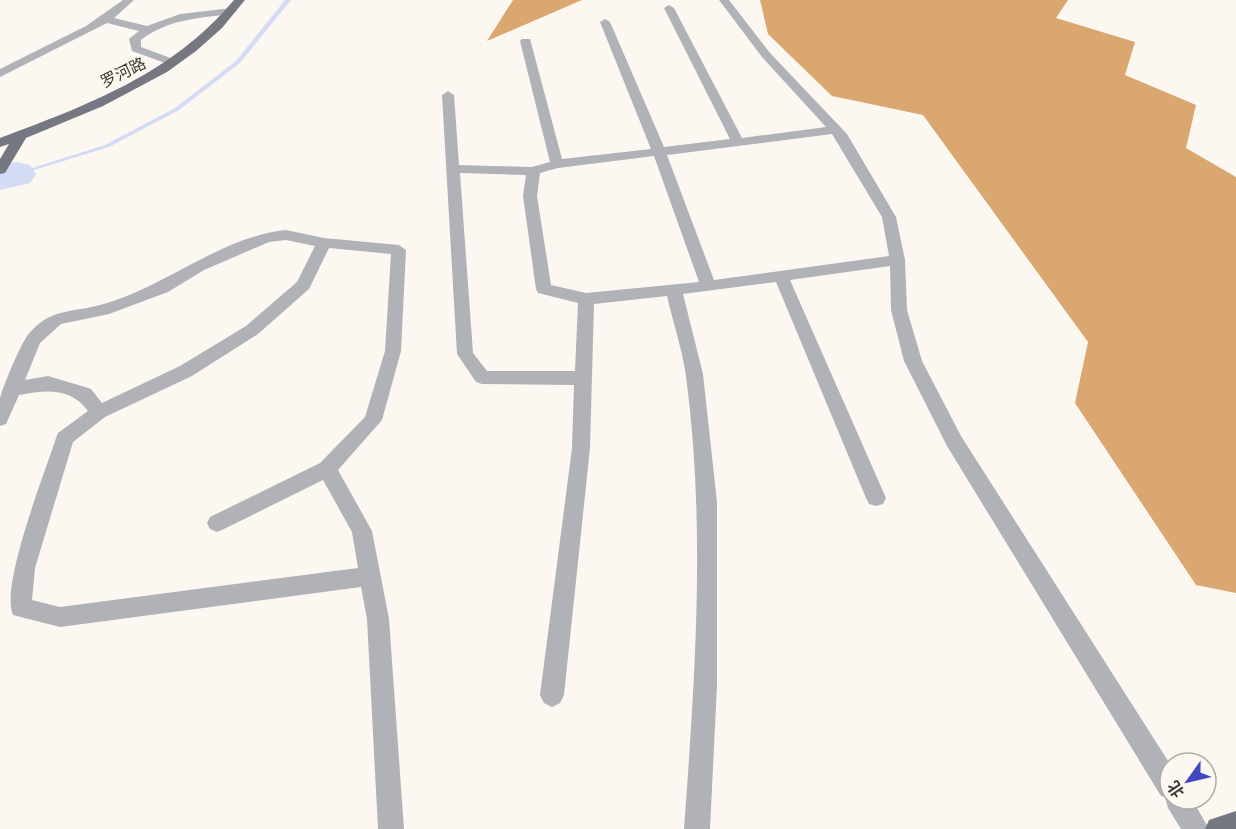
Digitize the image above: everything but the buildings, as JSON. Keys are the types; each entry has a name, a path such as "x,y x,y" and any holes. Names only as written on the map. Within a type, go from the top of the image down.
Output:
{"main road":[{"name":"罗河路","path":"0,143 71,115 155,75 224,22 240,0"},
{"path":"0,170 21,135"},
{"path":"1218,829 1236,824"}],"lane":[{"path":"0,72 105,19 124,8 129,0"},
{"path":"724,0 766,55 836,130 889,218 897,261 899,310 913,361 954,441 1158,768"},
{"path":"669,9 738,142"},
{"path":"172,62 136,49 135,39 146,29 162,20 232,11"},
{"path":"105,19 146,29"},
{"path":"605,22 659,152 708,286"},
{"path":"526,40 558,164"},
{"path":"448,95 465,354 482,376 504,379 583,378"},
{"path":"453,169 533,171 558,164 836,130"},
{"path":"533,171 530,196 544,289 586,299 708,286 897,261"},
{"path":"0,419 33,340 56,319 103,310 162,288 199,266 266,237 286,235 324,243 399,250 400,264 393,351 373,420 327,470 217,523"},
{"path":"324,243 303,285 252,330 186,371 99,412 65,438 24,568 21,608 60,617 370,576"},
{"path":"781,276 876,498"},
{"path":"674,290 694,374 707,502 706,685 697,829"},
{"path":"552,695 581,448 586,299"},
{"path":"12,389 48,383 85,394 99,412"},
{"path":"327,470 362,531 378,619 391,829"},
{"path":"1185,811 1196,829"}],"shaded area":[{"path":"513,0 582,0 487,41"},
{"path":"760,0 1068,0 1056,18 1135,42 1125,75 1196,105 1186,148 1236,177 1236,593 1196,585 1075,403 1088,342 923,115 832,96 768,34"}],"waterway":[{"path":"16,174 107,146 177,109 238,62 288,0"},
{"path":"0,178 16,174"}]}
